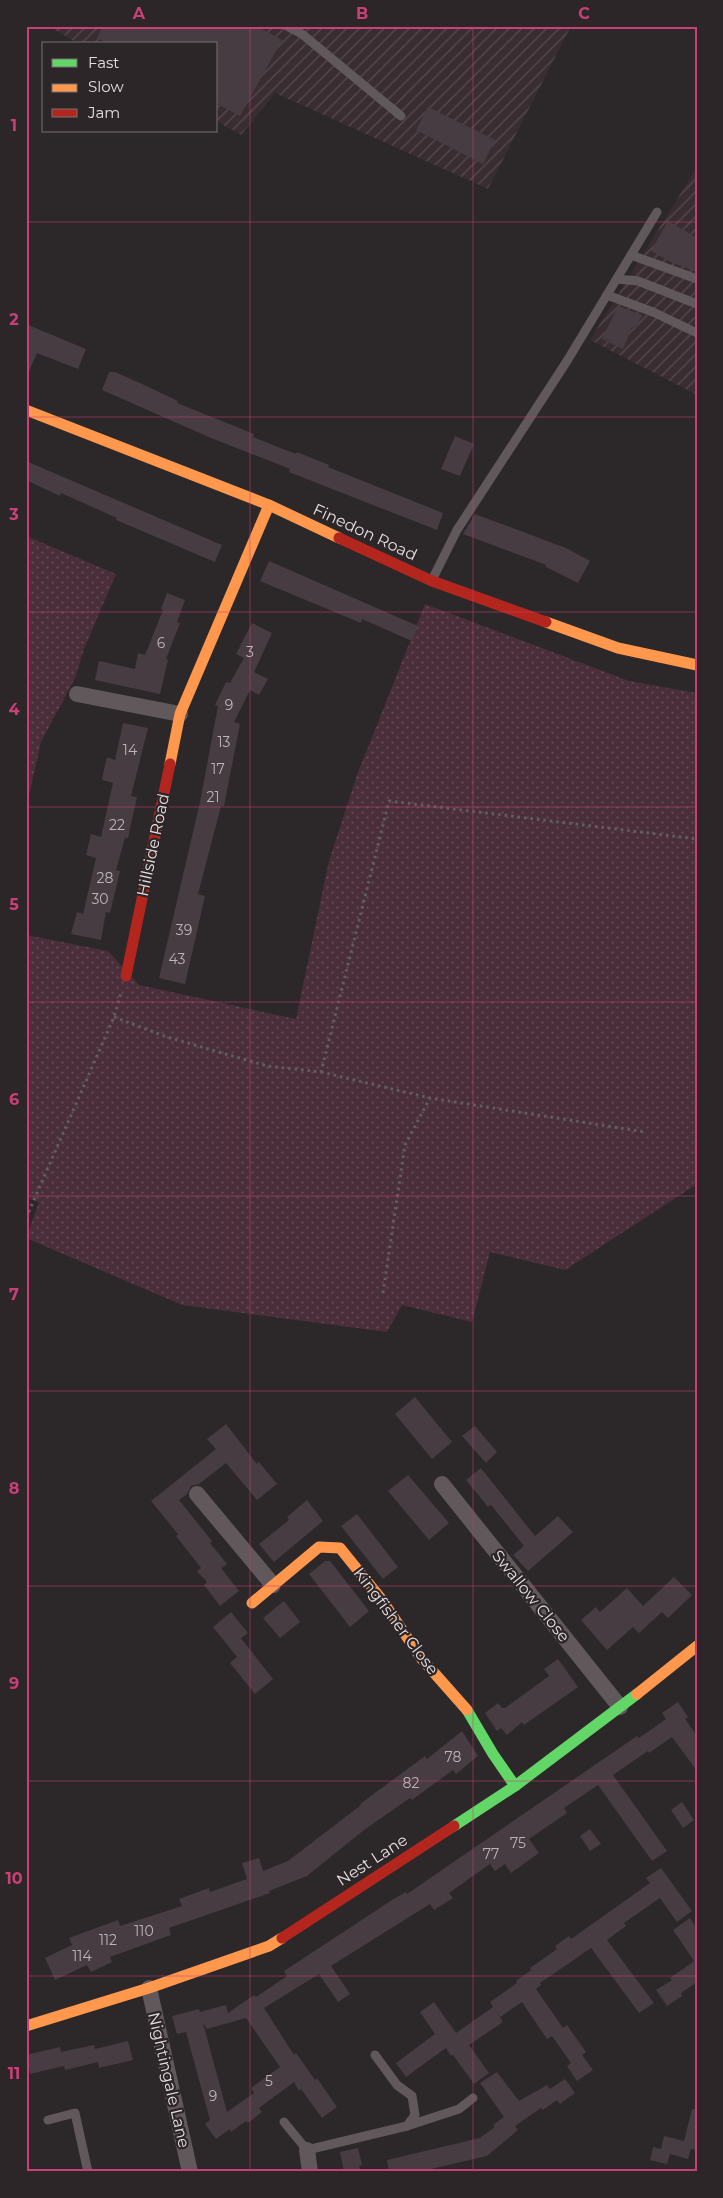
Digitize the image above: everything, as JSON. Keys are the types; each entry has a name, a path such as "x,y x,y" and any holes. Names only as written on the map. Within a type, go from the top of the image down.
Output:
{"street":[{"name":"Finedon Road","path":"26,410 270,505 432,581 618,648 697,665"},
{"name":"Hillside Road","path":"126,976 180,714 270,505"},
{"path":"77,694 180,714"},
{"name":"Swallow Close","path":"442,1484 620,1708"},
{"path":"197,1494 273,1585"},
{"name":"Kingfisher Close","path":"252,1603 319,1547 340,1548 382,1600 421,1658 468,1711 493,1754 515,1786"},
{"name":"Nest Lane","path":"26,2026 149,1988 269,1946 515,1786 620,1708 697,1646"},
{"name":"Nightingale Lane","path":"149,1988 190,2172"},
{"path":"307,2150 310,2172"}],"lane":[{"path":"287,26 302,34 401,116"},
{"path":"432,581 457,530 567,361 657,212"},
{"path":"631,255 697,279"},
{"path":"617,279 638,282 697,304"},
{"path":"607,295 653,312 697,333"},
{"path":"375,2055 397,2085 412,2096 415,2115 407,2126"},
{"path":"284,2122 307,2150 407,2126 458,2109 473,2098"},
{"path":"48,2120 75,2113 88,2172"}],"path":[{"path":"321,1072 389,800 697,839"},
{"path":"26,1218 114,1017 126,976"},
{"path":"114,1017 167,1037 267,1066 321,1072 430,1098 645,1132"},
{"path":"383,1293 405,1145 430,1098"}],"shaded area":[{"path":"48,26 571,26 488,189 275,93 241,135 218,122 218,42 76,42"},
{"path":"697,167 697,395 590,340"},
{"path":"26,536 116,574 84,649 75,678 41,742 26,809"},
{"path":"425,604 629,681 697,693 697,1184 565,1270 490,1252 472,1322 402,1305 387,1332 182,1305 26,1238 39,1202 26,1198 26,933 31,936 108,951 139,985 296,1019 329,861 357,775"}],"building":[{"path":"103,26 256,26 282,40 240,116 218,104 218,42 104,42 97,38"},
{"path":"428,107 495,140 483,164 416,130"},
{"path":"668,221 697,238 697,272 673,263 651,251"},
{"path":"618,306 642,315 636,329 632,327 623,349 602,339"},
{"path":"26,324 86,349 78,369 37,353 26,378"},
{"path":"109,372 115,372 178,401 177,403 254,434 253,437 296,454 297,452 329,465 328,467 443,513 437,530 289,472 290,469 211,438 102,390"},
{"path":"455,436 474,444 460,476 441,469"},
{"path":"26,461 222,545 215,562 116,520 117,518 61,493 60,496 26,480"},
{"path":"475,514 566,548 590,561 578,583 546,567 546,565 463,534"},
{"path":"269,561 418,626 412,641 362,619 361,623 260,581"},
{"path":"167,593 185,600 177,622 180,623 166,659 168,660 160,694 95,680 99,661 135,669 138,653 145,655 163,610 161,609"},
{"path":"252,623 272,633 254,672 268,679 259,695 250,690 234,722 240,724 224,806 221,806 198,894 205,896 185,984 159,978 200,802 218,706 215,705 226,682 230,683 244,658 236,654"},
{"path":"123,723 148,728 131,796 137,797 128,838 125,838 116,870 120,871 110,913 106,912 101,940 71,934 77,912 83,914 96,858 86,855 91,834 101,837 113,783 102,780 104,769 107,757 115,760"},
{"path":"415,1397 452,1442 432,1459 395,1414"},
{"path":"226,1424 257,1464 259,1462 277,1484 257,1500 226,1463 199,1484 191,1486 187,1494 179,1500 212,1541 210,1543 227,1564 221,1568 239,1591 220,1606 204,1585 207,1582 197,1571 201,1568 176,1536 178,1534 151,1501 216,1449 207,1439"},
{"path":"475,1426 497,1452 486,1463 462,1436"},
{"path":"481,1468 535,1536 558,1516 573,1532 528,1571 513,1555 524,1546 491,1505 488,1507 466,1480"},
{"path":"408,1475 449,1523 429,1540 388,1491"},
{"path":"307,1500 323,1521 274,1562 259,1544 289,1520 287,1517"},
{"path":"357,1514 398,1567 383,1579 341,1526"},
{"path":"325,1561 330,1561 369,1611 350,1627 309,1574"},
{"path":"674,1577 692,1595 668,1618 662,1612 639,1633 633,1627 607,1650 581,1620 596,1607 600,1612 627,1588 643,1606"},
{"path":"284,1601 300,1622 280,1638 263,1618"},
{"path":"231,1612 248,1633 241,1638 273,1679 255,1694 230,1663 237,1657 213,1627"},
{"path":"558,1659 578,1687 524,1725 522,1722 507,1735 501,1728 497,1731 485,1713 498,1703 502,1708 505,1708 549,1676 544,1669"},
{"path":"678,1702 688,1717 685,1719 697,1736 697,1771 672,1737 613,1775 667,1851 652,1861 598,1785 564,1808 567,1813 529,1839 539,1853 511,1873 505,1864 495,1871 490,1864 449,1893 453,1898 434,1910 430,1904 331,1966 350,1994 338,2002 319,1974 264,2008 294,2055 296,2053 315,2080 317,2078 337,2107 322,2118 301,2089 299,2091 294,2082 259,2108 262,2112 248,2123 246,2121 231,2132 230,2129 216,2139 205,2124 210,2120 186,2032 177,2034 172,2016 199,2009 200,2012 226,2005 228,2013 254,1995 256,1997 287,1976 284,1971 392,1900 406,1892 407,1894 637,1736 639,1738 666,1719 662,1713","holes":["246,2018 280,2067 251,2088 254,2093 227,2112 203,2023 207,2029"]},
{"path":"462,1731 478,1756 456,1774 453,1770 412,1800 410,1798 364,1830 307,1876 269,1891 270,1893 169,1928 171,1935 110,1957 112,1962 91,1972 87,1965 55,1980 45,1958 72,1945 69,1938 118,1920 120,1926 182,1906 179,1899 209,1888 210,1892 247,1879 242,1863 259,1858 263,1871 288,1861 360,1804 425,1756 427,1759"},
{"path":"682,1802 694,1820 683,1828 671,1810"},
{"path":"590,1829 601,1844 590,1851 580,1836"},
{"path":"661,1868 692,1911 677,1922 660,1898 624,1923 626,1926 607,1940 654,2003 639,2013 591,1948 540,1983 541,1985 536,1989 563,2028 567,2025 586,2052 582,2055 593,2070 577,2081 567,2066 571,2063 552,2036 547,2039 522,2002 500,2017 495,2010 503,2022 469,2045 489,2073 474,2084 446,2048 406,2077 396,2063 435,2034 420,2012 434,2002 456,2033 493,2007 490,2002 517,1983 516,1981 531,1970 530,1968 557,1949 555,1946 569,1936 571,1939 650,1883 646,1878"},
{"path":"690,1918 697,1929 697,1982 681,1993 682,1996 667,2006 656,1990 672,1980 670,1978 694,1961 673,1930"},
{"path":"128,2041 133,2060 99,2068 98,2062 65,2070 64,2066 30,2074 26,2055 60,2047 61,2052 94,2045 95,2049"},
{"path":"497,2072 519,2101 547,2085 550,2089 565,2079 575,2093 560,2104 557,2100 543,2110 541,2108 515,2126 518,2130 487,2156 418,2172 389,2172 387,2160 480,2138 495,2127 493,2125 504,2117 480,2083"},
{"path":"692,2109 697,2109 697,2150 691,2149 688,2159 670,2154 667,2164 650,2160 653,2147 661,2149 664,2136 684,2141"},
{"path":"358,2148 362,2165 359,2166 361,2172 344,2172 340,2152"}],"traffic: fast":[{"path":"454,1826 515,1786 637,1694"},
{"path":"467,1710 493,1754 515,1786"}],"traffic: slow":[{"path":"26,410 269,505 339,538"},
{"path":"170,764 180,714 269,505"},
{"path":"546,622 618,648 697,665"},
{"path":"252,1603 319,1547 340,1548 382,1600 421,1658 467,1710"},
{"path":"637,1694 697,1646"},
{"path":"26,2026 149,1988 269,1946 282,1938"}],"traffic: jam":[{"path":"339,538 432,581 546,622"},
{"path":"126,976 170,764"},
{"path":"282,1938 454,1826"}]}
